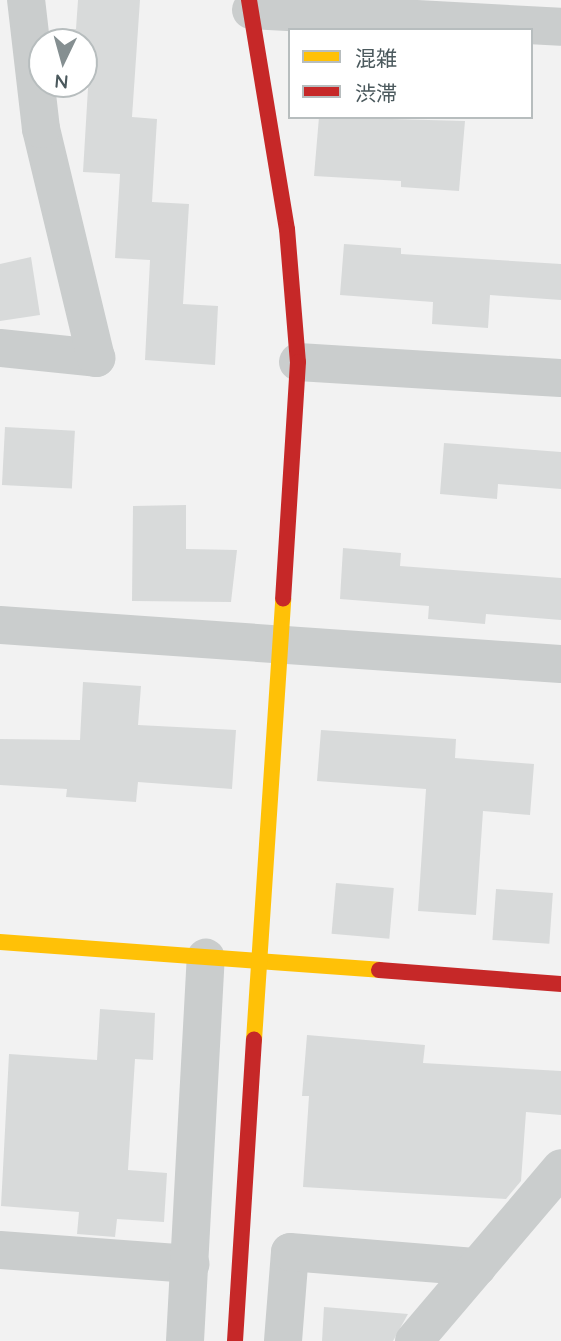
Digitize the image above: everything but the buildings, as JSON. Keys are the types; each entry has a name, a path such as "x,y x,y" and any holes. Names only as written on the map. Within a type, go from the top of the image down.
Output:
{"street":[{"path":"0,348 96,358 41,129 26,0"},
{"path":"235,1341 298,362 287,229 250,5 561,27"},
{"path":"298,362 561,377"},
{"path":"0,625 561,664"},
{"path":"0,942 561,984"},
{"path":"186,1341 206,958"},
{"path":"414,1341 561,1168"},
{"path":"0,1250 190,1264"},
{"path":"283,1341 290,1252 477,1267"}],"traffic: slow":[{"path":"254,1040 283,599"},
{"path":"0,942 379,970"}],"traffic: jam":[{"path":"249,0 287,229 298,362 283,599"},
{"path":"379,970 561,984"},
{"path":"235,1341 254,1040"}]}
